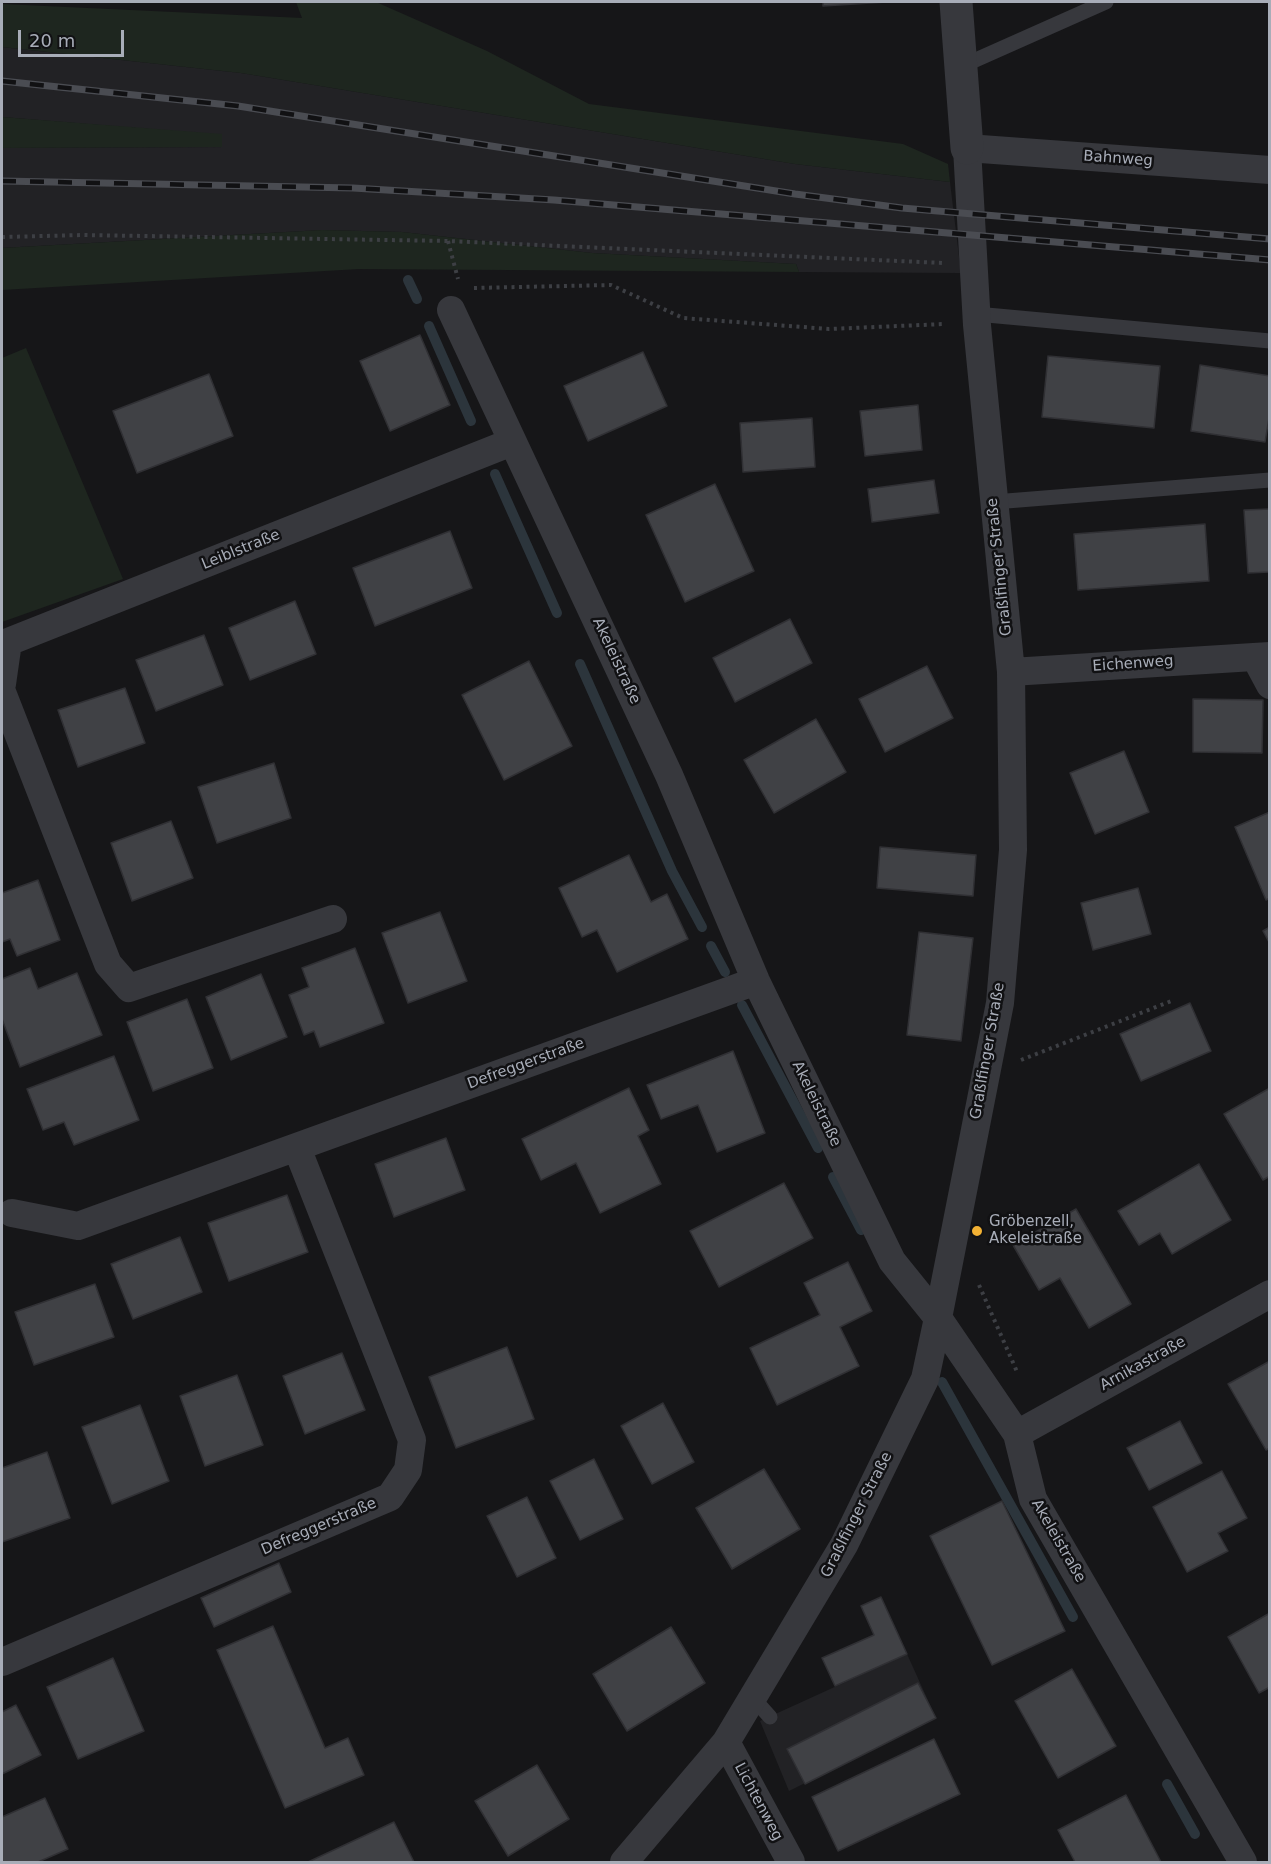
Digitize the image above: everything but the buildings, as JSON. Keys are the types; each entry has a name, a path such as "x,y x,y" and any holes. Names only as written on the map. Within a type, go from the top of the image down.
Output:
{"street":[{"path":"956,2 967,148"},
{"name":"Bahnweg","path":"967,148 1269,170"},
{"name":"Graßlfinger Straße","path":"624,1863 726,1742 762,1707 925,1379 938,1318 1000,1003 1013,850 1011,672 977,320 967,148"},
{"name":"Akeleistraße","path":"456,299 512,442 669,775 756,981 892,1261 1027,1428 1033,1499 1243,1863"},
{"name":"Leiblstraße","path":"2,684 8,642 512,442"},
{"name":"Eichenweg","path":"1011,672 1262,656 1269,685"},
{"path":"2,692 108,964 129,988 333,919"},
{"name":"Defreggerstraße","path":"7,1216 78,1226 756,981"},
{"name":"Defreggerstraße","path":"2,1662 390,1497 408,1470 412,1440 297,1148"},
{"name":"Arnikastraße","path":"1027,1428 1269,1294"},
{"name":"Lichtenweg","path":"726,1742 791,1863"}],"lane":[{"path":"962,66 1106,2"},
{"path":"977,320 1269,341"},
{"path":"994,501 1269,480"}],"path":[{"path":"2,237 84,235 448,241 952,263"},
{"path":"448,241 456,299 611,285 683,318 830,328 977,320"},
{"path":"985,1075 1174,1000"},
{"path":"977,1282 1027,1428"}],"shaded area":[{"path":"296,2 376,2 487,51 589,104 903,144 948,164 950,182 795,164 241,73 2,47 2,4 302,18"},
{"path":"2,47 241,73 795,164 950,182 961,273 799,272 796,264 592,253 402,232 322,230 2,248 2,148 222,147 222,135 2,117"},
{"path":"2,117 222,134 222,147 2,148"},
{"path":"322,230 402,232 592,253 796,264 799,272 359,269 2,290 2,248"},
{"path":"26,348 123,579 2,622 2,358"},
{"path":"907,1654 936,1718 789,1791 760,1721"}],"waterway":[{"path":"408,280 417,299"},
{"path":"429,326 471,421"},
{"path":"495,474 557,613"},
{"path":"580,664 672,871 702,927"},
{"path":"711,946 725,972"},
{"path":"742,1005 818,1148"},
{"path":"833,1177 861,1230"},
{"path":"942,1382 1073,1617"},
{"path":"1167,1784 1195,1834"}],"railway":[{"path":"2,81 238,106 795,194 902,208 1270,239"},
{"path":"2,181 353,188 554,200 1270,260"}],"place":[{"name":"Gröbenzell, Akeleistraße","path":"977,1231"}]}
